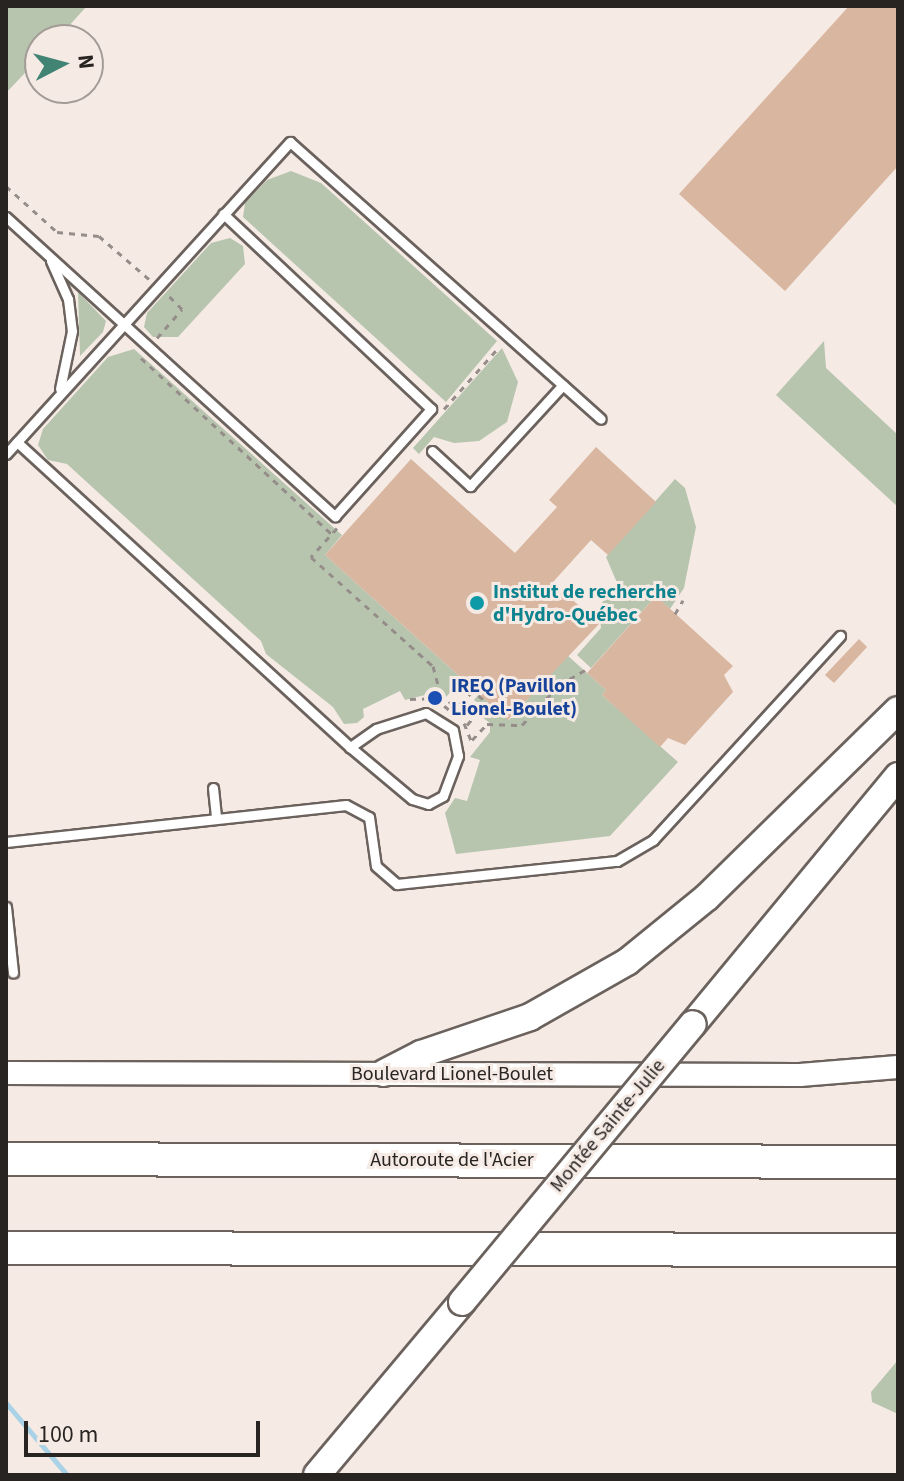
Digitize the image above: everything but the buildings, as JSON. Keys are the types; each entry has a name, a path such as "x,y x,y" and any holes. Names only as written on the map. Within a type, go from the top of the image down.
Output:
{"highway":[{"name":"Autoroute de l'Acier","path":"6,1159 898,1162"},
{"path":"6,1248 898,1250"}],"main road":[{"path":"384,1073 421,1054 530,1017 627,962 707,897 898,710"},
{"name":"Montée Sainte-Julie","path":"317,1475 898,776"}],"street":[{"name":"Boulevard Lionel-Boulet","path":"6,1073 800,1075 898,1067"}],"lane":[{"path":"6,454 290,142 601,419"},
{"path":"6,217 335,516 431,409 223,214"},
{"path":"48,254 63,285 72,331 56,397"},
{"path":"432,451 470,486 563,385"},
{"path":"17,442 350,747 420,803 443,796 458,756 453,730 426,713 386,724 350,747"},
{"path":"6,842 356,806 371,821 378,871 397,884 625,859 653,840 840,636"},
{"path":"213,788 216,818"},
{"path":"6,907 13,973"}],"path":[{"path":"6,186 57,232 99,236 149,279"},
{"path":"157,338 182,309 166,293"},
{"path":"438,415 501,345"},
{"path":"144,355 139,361 332,534"},
{"path":"342,523 311,557 433,666 440,693 456,708"},
{"path":"675,614 683,600"},
{"path":"472,740 487,724 522,725 559,685 585,670"},
{"path":"451,715 473,690 501,715 484,705 467,725"}],"green space":[{"path":"6,6 87,6 71,24 24,24 24,74 6,93"},
{"path":"291,171 321,183 497,341 446,402 243,217 245,203 267,180"},
{"path":"230,238 243,246 245,264 178,337 153,337 144,327 147,313 211,243"},
{"path":"78,292 106,321 103,332 80,356"},
{"path":"824,341 826,368 898,435 898,507 776,395"},
{"path":"502,348 518,382 507,422 479,441 454,443 434,437 419,454 413,448"},
{"path":"134,349 342,535 325,555 468,684 462,691 456,686 446,697 437,692 405,700 400,691 363,709 364,717 357,723 344,724 333,707 266,654 261,641 67,464 48,460 38,445 43,429 108,357"},
{"path":"675,479 685,488 696,527 684,588 670,609 656,596 591,668 577,655 601,628 599,606 618,585 606,557"},
{"path":"567,655 606,690 602,695 678,762 610,836 456,854 445,813 455,798 467,801 480,760 470,757 490,732 490,723 476,713 481,706 474,700 479,694 509,720"},
{"path":"898,1360 898,1414 872,1402 871,1392"}],"waterway":[{"path":"6,1403 67,1475"}],"place":[{"name":"Institut de recherche d'Hydro-Québec","path":"477,603"},
{"name":"IREQ (Pavillon Lionel-Boulet)","path":"435,698"}]}
